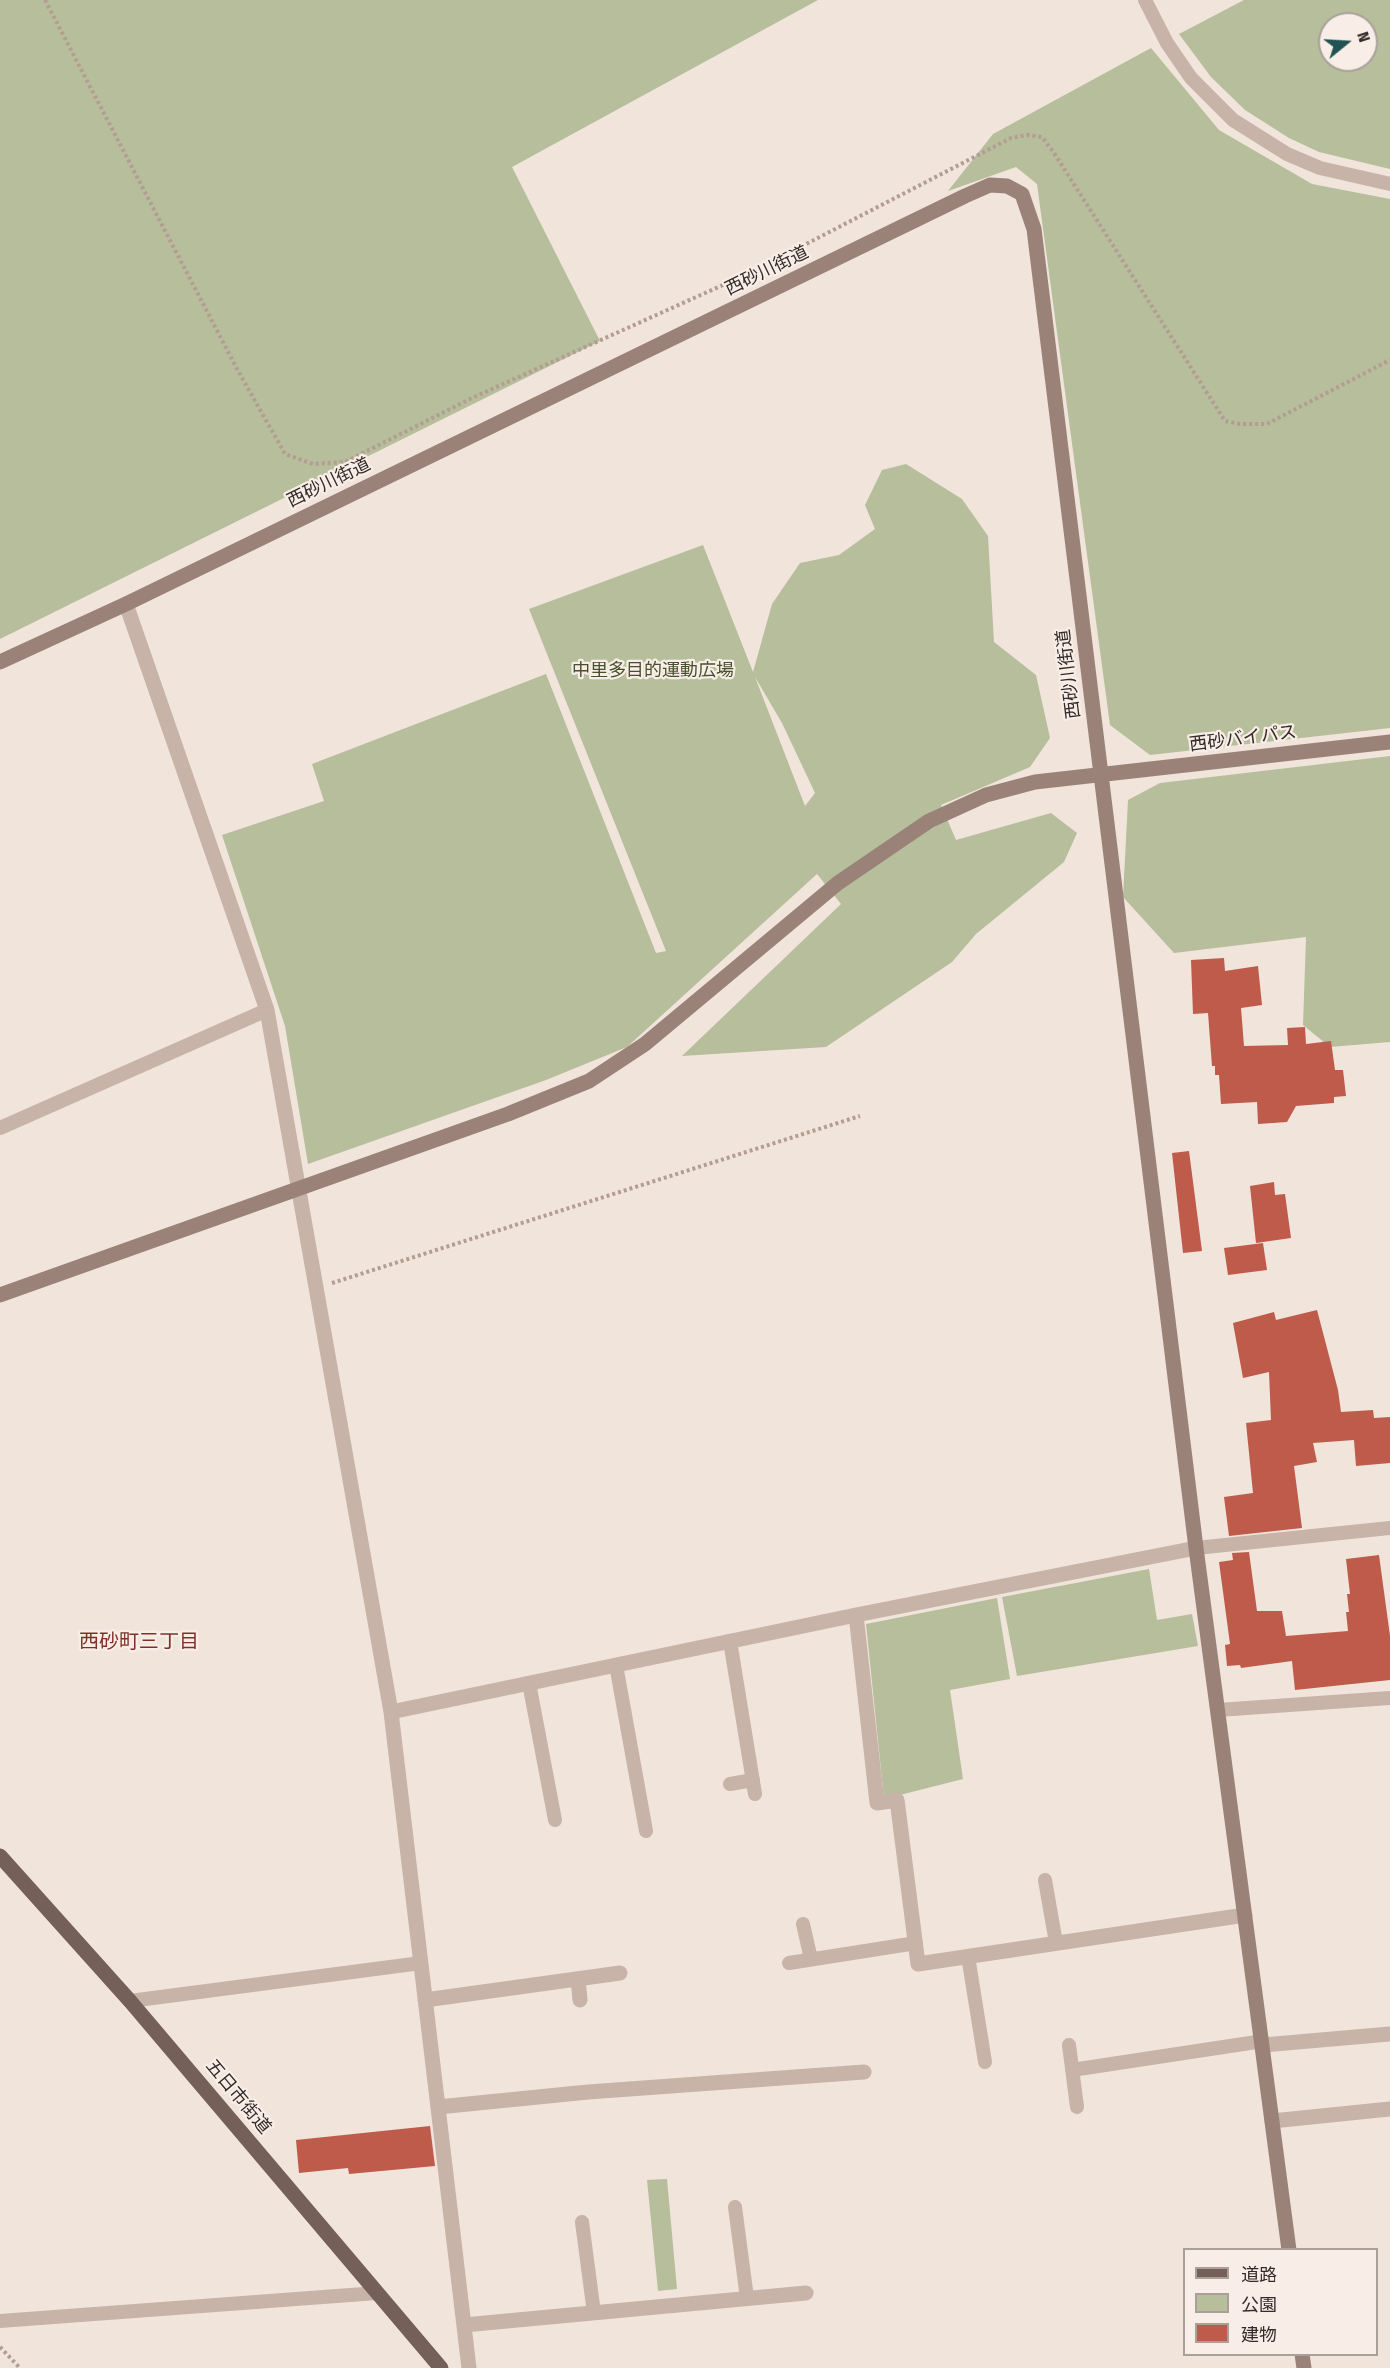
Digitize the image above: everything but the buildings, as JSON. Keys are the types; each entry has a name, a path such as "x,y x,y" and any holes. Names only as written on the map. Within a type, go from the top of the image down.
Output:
{"main road":[{"name":"五日市街道","path":"0,1856 7,1870 130,2001 441,2368"}],"street":[{"name":"西砂川街道","path":"0,662 965,196 990,185 1007,186 1022,194 1034,229 1196,1548 1289,2248"},
{"path":"126,603 267,1010 391,1712 469,2368"},
{"name":"西砂バイパス","path":"0,1295 508,1114 589,1081 645,1044 838,884 930,821 986,795 1035,782 1390,742"},
{"path":"391,1712 856,1615 1196,1548"},
{"path":"856,1615 877,1803 897,1800 918,1964 1245,1915"},
{"path":"425,2000 620,1973"},
{"path":"578,1979 580,2000"},
{"path":"1263,2043 1390,2034"},
{"path":"438,2107 588,2092 864,2072"},
{"path":"1272,2121 1390,2109"},
{"path":"464,2325 806,2293"}],"lane":[{"path":"1145,0 1167,43 1191,78 1233,120 1287,154 1309,163 1352,177 1390,184"},
{"path":"0,1128 267,1010"},
{"path":"1196,1548 1390,1528"},
{"path":"730,1641 755,1794"},
{"path":"616,1665 646,1831"},
{"path":"529,1683 555,1820"},
{"path":"1218,1710 1390,1698"},
{"path":"730,1784 753,1780"},
{"path":"1045,1880 1056,1943"},
{"path":"803,1924 811,1959"},
{"path":"789,1963 916,1943"},
{"path":"968,1956 985,2062"},
{"path":"130,2001 421,1963"},
{"path":"1072,2070 1263,2043"},
{"path":"1069,2045 1077,2107"},
{"path":"735,2207 747,2298"},
{"path":"582,2222 594,2313"},
{"path":"0,2321 377,2293"}],"path":[{"path":"45,0 237,369 285,454 313,464 345,462 472,398 754,271 1011,138 1028,135 1042,137 1054,153 1225,421 1240,424 1267,424 1390,360"},
{"path":"316,1288 860,1116"},
{"path":"0,2347 20,2368"}],"green space":[{"path":"0,0 818,0 512,167 600,341 0,639"},
{"path":"1244,0 1390,0 1390,169 1319,152 1289,138 1245,110 1211,77 1179,34"},
{"path":"1151,48 1219,130 1312,184 1390,199 1390,728 1150,755 1110,725 1037,184 1016,167 948,191 993,134"},
{"name":"中里多目的運動広場","path":"906,464 962,499 988,536 994,642 1036,675 1050,738 1030,767 941,805 956,840 1051,813 1077,833 1064,862 976,934 952,962 826,1047 682,1056 841,904 817,874 627,1047 546,1080 308,1164 285,1026 222,835 324,801 312,764 546,674 656,953 666,951 529,609 703,545 753,672 772,604 800,563 839,555 875,529 865,505 882,470","holes":["755,677 782,723 815,793 805,806"]},
{"path":"1390,756 1390,1042 1330,1047 1303,1025 1306,937 1174,953 1123,897 1128,800 1160,783"},
{"path":"1149,1569 1157,1620 1192,1614 1198,1646 1017,1676 1002,1597"},
{"path":"997,1598 1010,1679 950,1690 963,1779 884,1799 866,1624"},
{"path":"667,2179 677,2289 658,2291 647,2180"}],"district":[{"name":"西砂町三丁目","path":"139,1642"}]}
